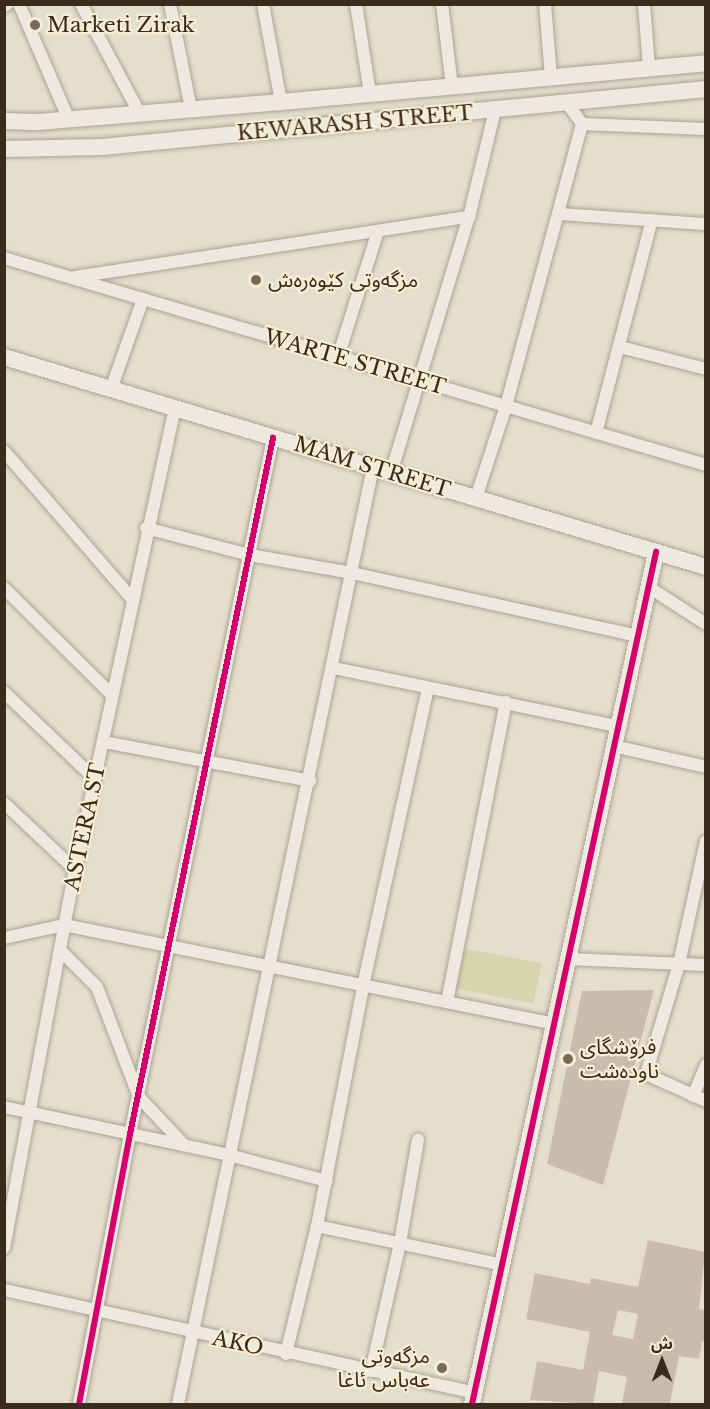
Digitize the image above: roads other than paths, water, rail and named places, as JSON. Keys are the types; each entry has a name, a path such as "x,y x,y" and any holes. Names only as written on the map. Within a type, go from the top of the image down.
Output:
{"street":[{"path":"19,4 69,120"},
{"path":"81,4 139,112"},
{"path":"170,4 191,109"},
{"path":"263,4 281,102"},
{"path":"356,4 370,93"},
{"path":"442,4 452,87"},
{"path":"545,4 551,77"},
{"path":"644,4 650,67"},
{"name":"KEWARASH STREET","path":"4,121 69,120 705,63"},
{"path":"518,80 520,108"},
{"path":"428,89 429,117"},
{"name":"KEWARASH STREET","path":"4,149 102,147 705,89"},
{"path":"567,103 582,124"},
{"path":"391,473 421,381 469,217 495,110"},
{"path":"582,124 705,129"},
{"path":"476,498 506,406 582,124"},
{"path":"558,214 705,224"},
{"path":"71,278 469,217"},
{"path":"596,433 652,220"},
{"path":"338,357 378,231"},
{"name":"WARTE STREET","path":"4,258 705,465"},
{"path":"111,389 143,299"},
{"path":"620,347 705,369"},
{"name":"MAM STREET","path":"4,357 705,567"},
{"name":"ASTERA ST","path":"4,1248 32,1112 75,870 104,742 111,694 146,528 175,408"},
{"path":"79,1404 130,1134 273,438"},
{"path":"4,452 132,599"},
{"path":"178,1404 191,1333 334,668 373,467"},
{"path":"146,528 250,555 352,573 635,635"},
{"path":"472,1398 503,1265 635,635 656,552"},
{"path":"647,586 705,624"},
{"path":"4,588 111,694"},
{"path":"334,668 617,726"},
{"path":"286,1354 327,1181 363,986 428,688"},
{"path":"4,692 95,779"},
{"path":"447,1002 506,702"},
{"path":"104,742 310,781"},
{"path":"613,746 705,767"},
{"path":"4,803 75,870"},
{"path":"705,841 679,964 646,1074 705,1101"},
{"path":"4,938 64,925 552,1023"},
{"path":"60,950 97,987 139,1097 184,1145"},
{"path":"568,959 705,965"},
{"path":"693,1096 705,1065"},
{"path":"4,1107 229,1155 327,1181"},
{"path":"371,1371 400,1243 418,1140"},
{"path":"317,1226 503,1265"},
{"name":"AKO","path":"4,1290 96,1313 371,1371 472,1398"}],"place":[{"name":"Marketi Zirak","path":"35,25"},
{"name":"مزگەوتی کێوەرەش","path":"256,280"},
{"name":"فرۆشگای ناوده‌شت","path":"568,1059"},
{"name":"مزگەوتی عەباس ئاغا","path":"442,1368"}]}
